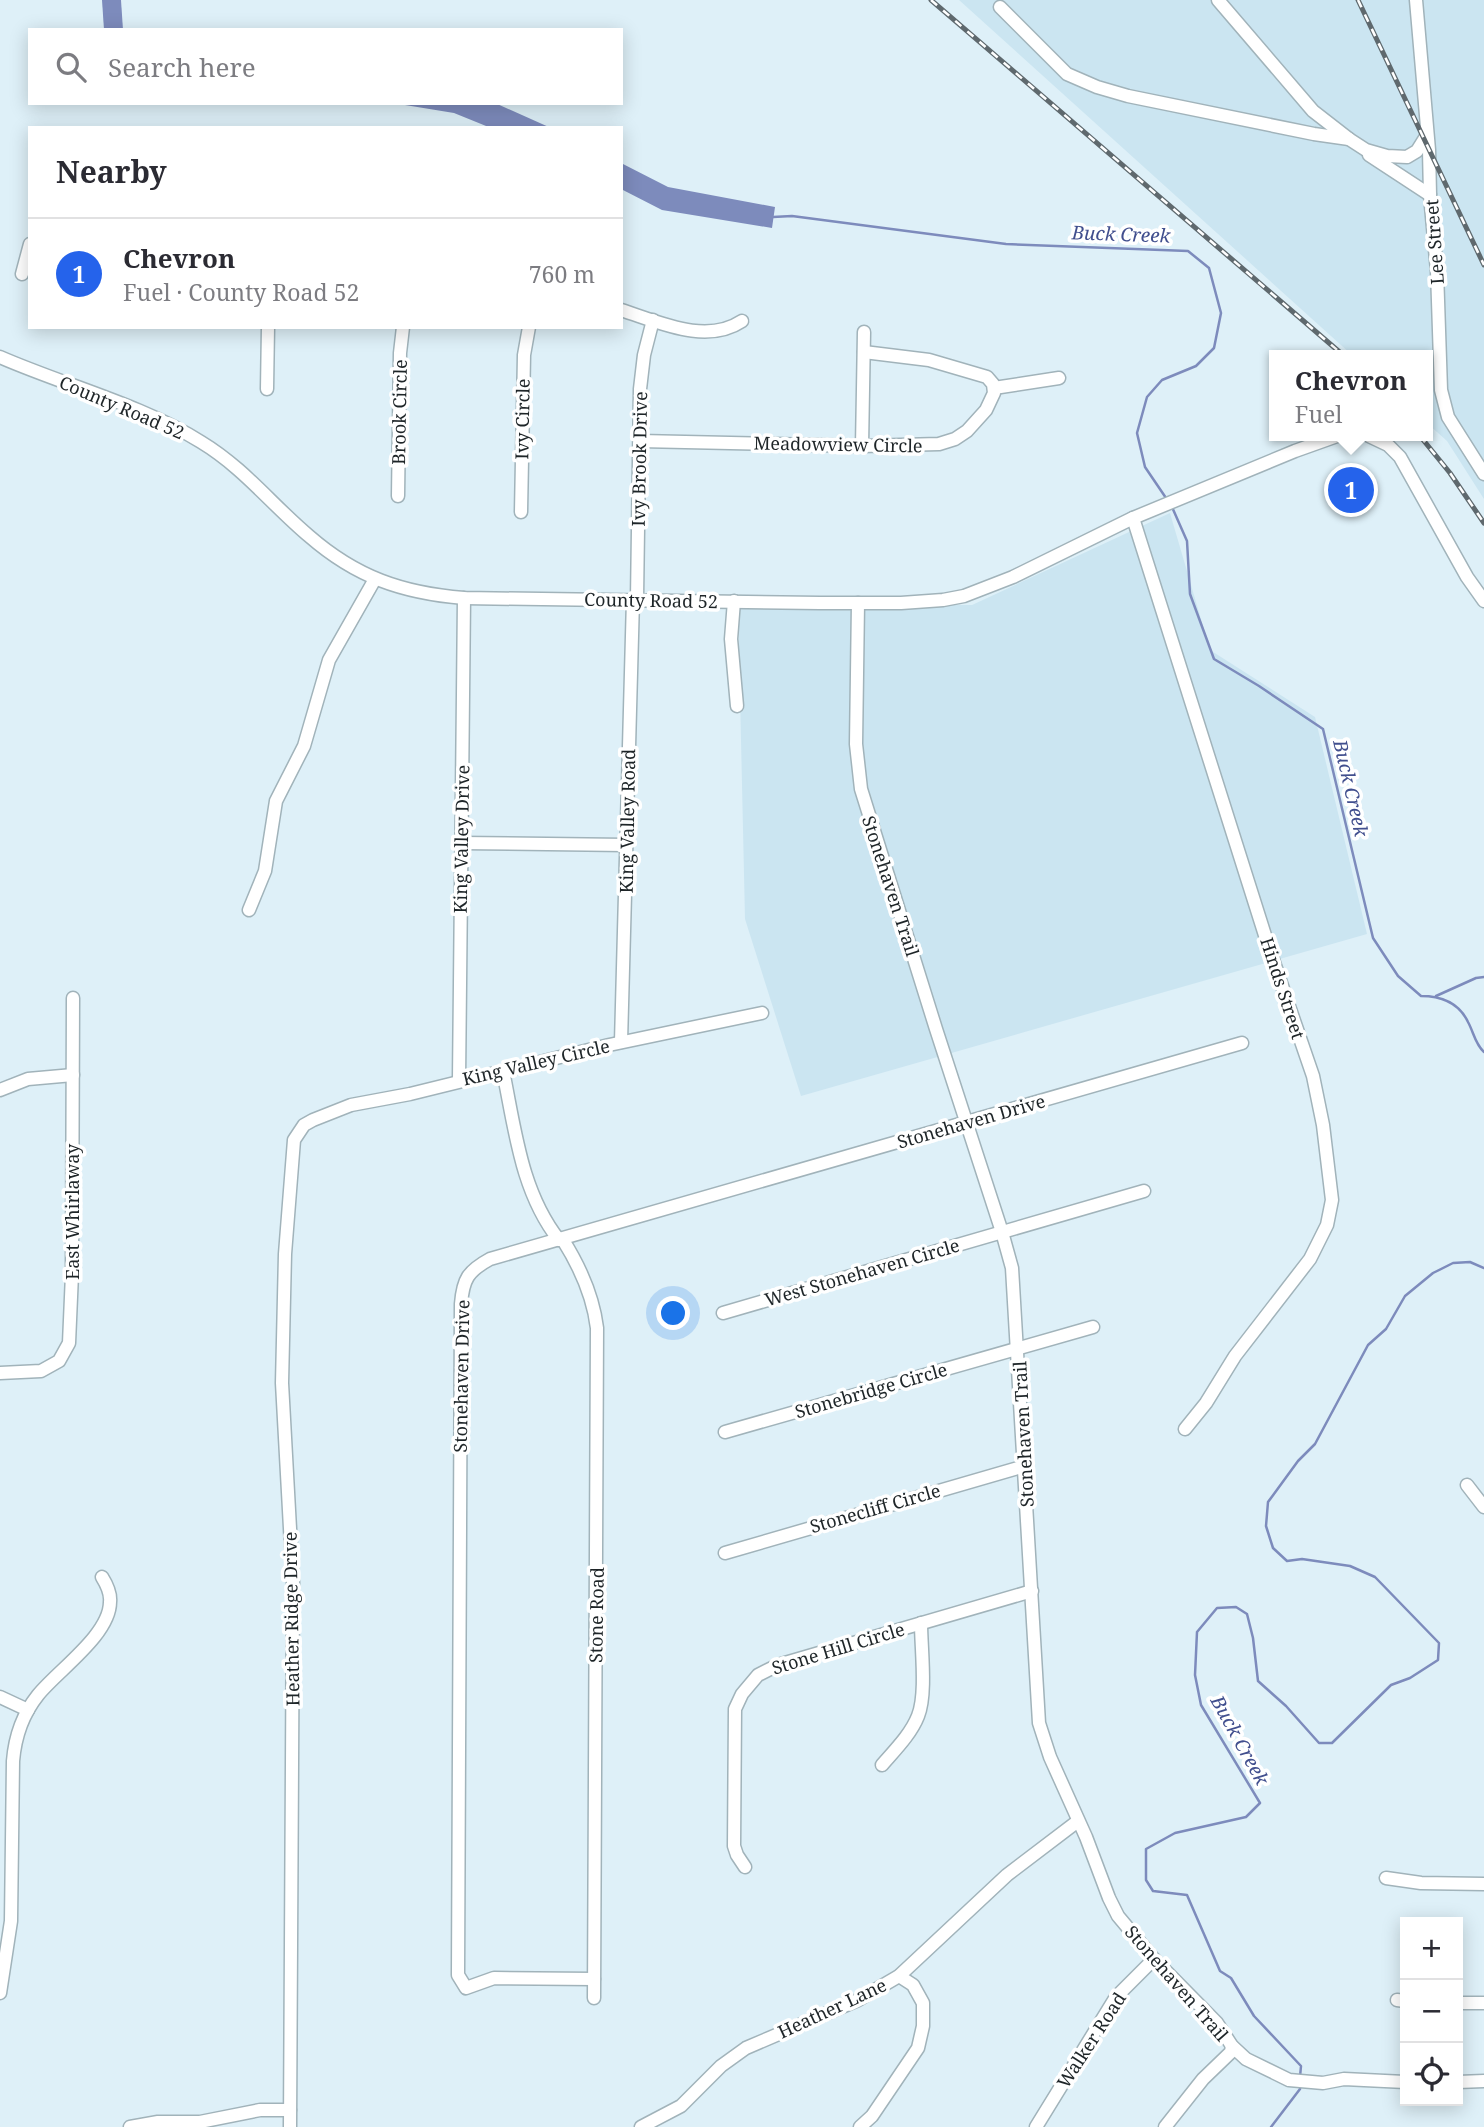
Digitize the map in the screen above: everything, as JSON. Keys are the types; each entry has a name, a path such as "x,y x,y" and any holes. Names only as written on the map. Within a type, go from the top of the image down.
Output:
{"street":[{"path":"1218,0 1313,111 1384,167 1430,195"},
{"name":"Lee Street","path":"1416,0 1437,271 1441,390 1448,417 1484,474"},
{"path":"1000,7 1067,74 1097,87 1300,132 1349,139 1366,150 1397,158 1407,157 1417,151 1427,135"},
{"path":"22,274 28,252"},
{"path":"623,311 688,330 706,332 727,330 742,321"},
{"name":"Ivy Brook Drive","path":"635,599 642,369 653,320"},
{"path":"267,389 268,329"},
{"name":"Brook Circle","path":"398,496 403,329"},
{"name":"Ivy Circle","path":"521,512 524,355 529,329"},
{"path":"862,446 864,332"},
{"path":"864,352 908,357 949,366 987,377 994,388 1059,378"},
{"name":"County Road 52","path":"0,357 145,414 193,437 249,478 319,544 345,563 375,579 430,595 464,598 858,603 925,602 964,596 1013,577 1133,518 1324,441"},
{"name":"Meadowview Circle","path":"640,441 926,446 955,439 967,431 992,400 994,388"},
{"path":"1380,441 1400,457 1467,577 1484,601"},
{"name":"Hinds Street","path":"1133,518 1269,948 1313,1076 1323,1125 1332,1200 1327,1225 1310,1259 1235,1356 1206,1403 1185,1429"},
{"path":"249,910 265,871 276,801 304,746 329,660 375,579"},
{"name":"King Valley Drive","path":"459,1080 464,598"},
{"name":"King Valley Road","path":"621,1042 635,599"},
{"path":"734,601 731,639 737,706"},
{"name":"Stonehaven Trail","path":"858,603 856,744 861,789 1012,1268 1039,1723 1049,1757 1118,1916 1154,1959 1217,2023 1232,2046 1246,2059 1289,2080 1323,2083 1344,2079 1400,2082"},
{"path":"460,843 626,845"},
{"name":"East Whirlaway","path":"0,1373 41,1371 64,1356 69,1343 72,1274 73,999"},
{"name":"King Valley Circle","path":"313,1120 351,1105 410,1094 621,1042 762,1013"},
{"name":"Stonehaven Drive","path":"594,1979 494,1978 466,1988 458,1975 461,1296 466,1278 477,1266 490,1259 1242,1043"},
{"name":"Stone Road","path":"503,1071 523,1169 541,1210 576,1262 585,1281 597,1328 594,1998"},
{"path":"0,1090 28,1079 73,1075"},
{"name":"Heather Ridge Drive","path":"290,2127 293,1583 283,1418 283,1321 292,1150 298,1133 313,1120"},
{"name":"West Stonehaven Circle","path":"723,1313 1144,1191"},
{"name":"Stonebridge Circle","path":"725,1432 1093,1327"},
{"name":"Stonecliff Circle","path":"725,1553 1025,1466"},
{"path":"1467,1485 1484,1507"},
{"path":"0,1993 11,1921 6,1842 15,1745 20,1726 37,1696 80,1653 107,1617 110,1595 102,1577"},
{"name":"Stone Hill Circle","path":"745,1867 734,1846 734,1725 735,1709 749,1684 766,1670 778,1665 1032,1591"},
{"path":"882,1765 905,1737 921,1709 921,1623"},
{"path":"0,1697 28,1710"},
{"name":"Heather Lane","path":"644,2127 681,2106 721,2066 746,2049 858,2000 899,1976 1007,1875 1078,1821"},
{"path":"1386,1878 1421,1884 1484,1884"},
{"name":"Walker Road","path":"1036,2127 1116,1997 1154,1959"},
{"path":"860,2127 872,2116 918,2049 923,2026 923,2003 914,1985 899,1976"},
{"path":"1463,2003 1484,2003"},
{"path":"1165,2127 1203,2079 1231,2052 1232,2046"},
{"path":"1463,2082 1484,2081"},
{"path":"131,2127 158,2122 200,2122 260,2109 290,2109"}],"shaded area":[{"path":"959,0 1484,0 1484,499 1447,441 1433,428 1433,350 1346,350"},
{"path":"1170,513 1210,650 1315,717 1367,934 801,1096 745,919 738,605 972,605"}],"water":[{"path":"102,0 121,0 123,28 104,28"},
{"path":"405,105 499,105 547,126 486,126 454,113"},
{"path":"623,164 668,187 775,207 772,228 662,210 623,190"}],"waterway":[{"name":"Buck Creek","path":"773,217 792,216 1006,244 1188,251 1209,268 1221,313 1214,348 1196,366 1162,380 1147,397 1137,433 1145,467 1166,498"},
{"name":"Buck Creek","path":"1172,507 1187,541 1190,594 1214,659 1323,729 1373,938 1398,976 1421,996 1442,999 1460,1010 1484,1052"},
{"path":"1436,996 1484,977"},
{"name":"Buck Creek","path":"1300,2077 1301,2066 1254,2016 1231,1978 1220,1971 1187,1895 1153,1891 1146,1880 1146,1849 1175,1833 1246,1817 1260,1803 1201,1705 1195,1675 1197,1632 1217,1608 1236,1607 1247,1614 1258,1681 1286,1706 1319,1743 1332,1743 1391,1685 1410,1678 1438,1660 1439,1643 1375,1577 1350,1566 1302,1559 1287,1561 1273,1548 1266,1526 1268,1502 1298,1461 1315,1444 1368,1345 1386,1329 1405,1296 1433,1273 1453,1263 1470,1262 1484,1268"},
{"name":"Buck Creek","path":"1271,2127 1300,2089 1300,2084"}],"railway":[{"path":"931,0 1337,350"},
{"path":"1358,0 1484,265"},
{"path":"1424,441 1484,523"}],"place":[{"name":"Chevron","path":"1351,490"}]}
